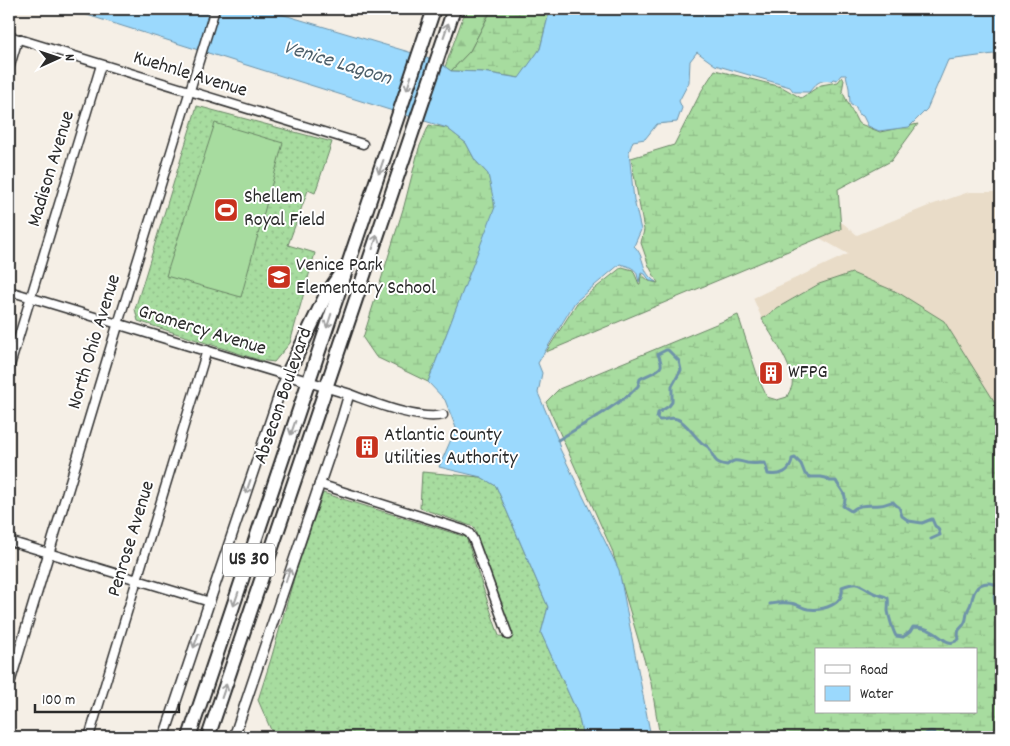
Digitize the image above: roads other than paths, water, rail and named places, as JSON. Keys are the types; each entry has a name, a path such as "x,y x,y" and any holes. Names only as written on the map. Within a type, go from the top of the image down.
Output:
{"highway":[{"name":"Absecon Boulevard","path":"189,737 434,9"},
{"name":"Absecon Boulevard","path":"208,737 454,9"},
{"path":"287,375 326,295 349,261"}],"street":[{"name":"North Ohio Avenue","path":"9,685 214,9"},
{"name":"Kuehnle Avenue","path":"9,36 363,144"},
{"path":"9,70 18,39"},
{"name":"Madison Avenue","path":"9,369 101,65"},
{"name":"Gramercy Avenue","path":"9,290 398,410 424,416 437,417 443,415"},
{"name":"Penrose Avenue","path":"89,737 206,350"},
{"name":"Absecon Boulevard","path":"164,737 287,375"},
{"path":"234,737 349,394"},
{"path":"319,484 469,533 473,538 508,636"},
{"path":"9,541 210,602"}],"water":[{"name":"Venice Lagoon","path":"68,9 264,9 436,60 451,71 482,72 519,78 540,49 550,9 1001,9 1001,53 948,60 927,109 909,127 879,131 868,126 863,116 858,114 856,107 851,105 846,75 841,75 837,80 821,81 809,92 795,92 790,87 715,65 697,52 690,61 689,82 679,101 682,108 677,122 657,124 645,139 633,141 629,152 634,200 641,230 634,246 638,250 648,274 656,282 650,281 645,274 641,273 639,282 634,270 620,264 575,302 538,363 542,373 538,393 560,449 619,570 651,737 583,737 578,714 541,633 548,607 496,486 481,477 439,467 456,428 445,400 428,382 495,207 488,174 475,160 466,143 447,128"}],"waterway":[{"path":"558,440 629,395 638,386 640,379 660,368 661,363 658,354 668,350 679,361 681,370 672,386 672,402 658,413 657,418 659,420 672,418 681,421 709,448 717,461 722,464 727,465 733,461 765,463 768,474 781,474 790,467 792,459 795,458 801,464 805,474 810,477 821,477 830,481 836,481 845,496 843,506 851,511 861,506 882,505 893,502 899,507 902,516 909,521 922,523 932,519 940,535 931,539"},
{"path":"770,604 787,603 808,609 820,609 837,602 842,593 842,587 858,584 888,598 888,611 896,636 903,637 913,627 918,627 931,631 949,642 959,639 959,630 964,625 974,592 978,587 987,583 998,586 1001,592 994,596 997,605 1001,605"},
{"path":"922,737 931,731 938,737"}],"place":[{"name":"Shellem Royal Field","path":"226,210"},
{"name":"Venice Park Elementary School","path":"279,277"},
{"name":"WFPG","path":"771,373"},
{"name":"Atlantic County Utilities Authority","path":"367,447"}]}
